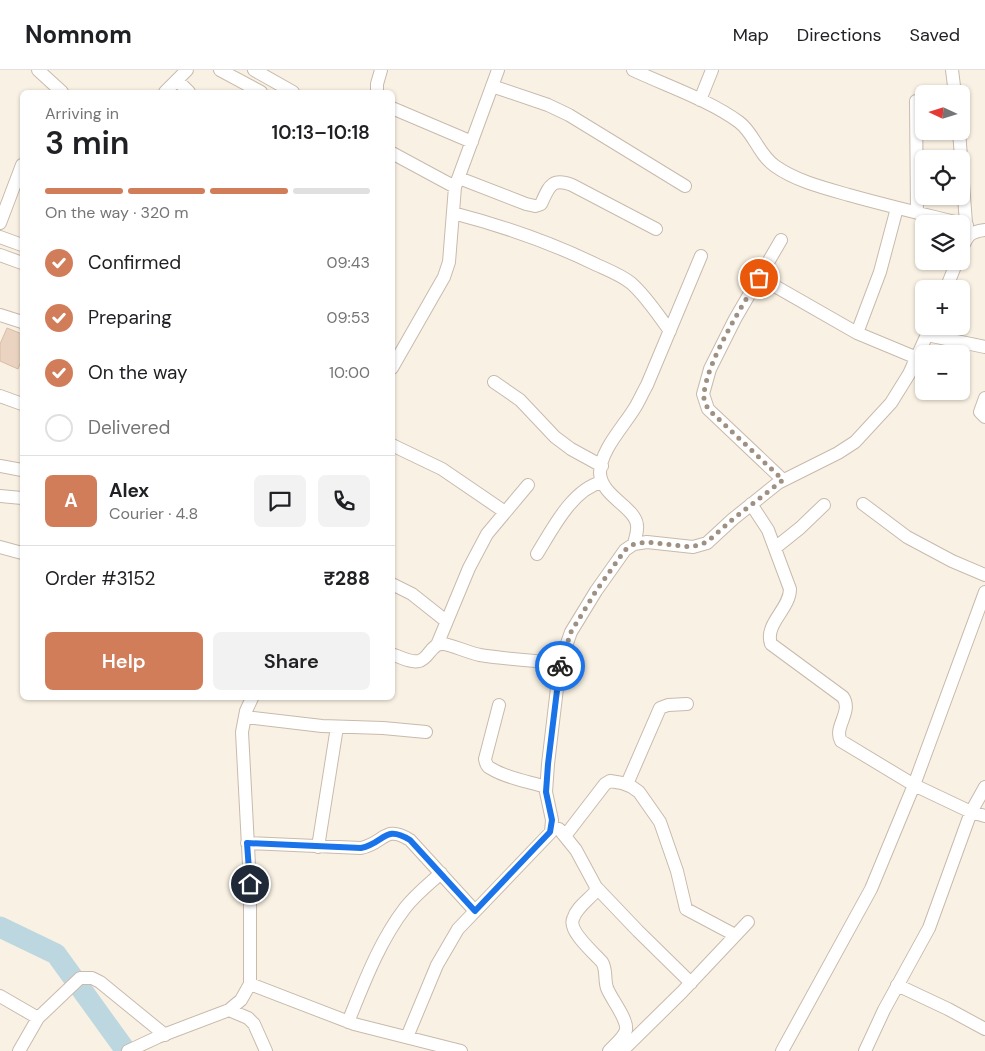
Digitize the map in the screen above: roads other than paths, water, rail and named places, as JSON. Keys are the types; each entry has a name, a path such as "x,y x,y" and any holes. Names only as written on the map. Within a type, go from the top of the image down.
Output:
{"street":[{"path":"38,70 56,90"},
{"path":"167,90 187,70"},
{"path":"220,70 257,90"},
{"path":"254,70 289,90"},
{"path":"377,90 381,70"},
{"path":"395,363 444,277 449,262 452,213 457,183 498,70"},
{"path":"633,70 715,107 740,123 749,133 761,154 774,166 792,176 822,187 923,215"},
{"path":"700,100 712,70"},
{"path":"952,70 954,85"},
{"path":"177,80 186,90"},
{"path":"492,86 548,105 569,115 686,186"},
{"path":"395,109 472,142"},
{"path":"916,140 917,213"},
{"path":"960,140 966,215"},
{"path":"395,154 457,183 535,206 541,204 550,186 555,182 563,181 656,229"},
{"path":"0,223 20,170"},
{"path":"857,333 880,272 897,208"},
{"path":"452,213 522,233 583,258 622,277 641,294 670,331"},
{"path":"970,231 985,230"},
{"path":"0,237 20,245"},
{"path":"781,240 735,319 710,369 704,401 708,409 783,480"},
{"path":"0,255 20,262"},
{"path":"634,544 637,523 602,482 600,471 604,456 637,405 701,256"},
{"path":"759,278 857,333 915,357"},
{"path":"0,314 20,321"},
{"path":"943,335 985,347"},
{"path":"691,982 596,887 576,850 552,820 548,809 546,787 560,664 571,632 596,591 625,550 634,544 647,542 692,547 707,542 751,504 783,480 838,453 855,442 891,403 915,362"},
{"path":"494,382 520,400 555,437 571,449 602,466"},
{"path":"0,396 20,403"},
{"path":"985,398 980,412 985,417"},
{"path":"395,446 442,469 505,512"},
{"path":"0,466 20,470"},
{"path":"537,554 564,512 577,497 593,484 602,482"},
{"path":"395,655 411,661 419,661 425,658 437,645 469,568 487,534 528,485"},
{"path":"0,496 20,498"},
{"path":"751,504 768,530 787,579 790,597 770,631 769,639 771,644 846,702 846,711 839,736 842,741 914,785 971,812 985,816"},
{"path":"863,504 907,538 939,555 985,575"},
{"path":"775,548 824,505"},
{"path":"0,547 20,552"},
{"path":"395,586 412,594 446,620"},
{"path":"782,1051 871,889 914,785 985,592"},
{"path":"437,645 444,644 481,655 560,664"},
{"path":"128,1051 229,1010 241,1000 250,984 250,884 242,732 251,700"},
{"path":"626,784 660,708 668,705 686,704"},
{"path":"500,706 484,759 487,766 492,770 546,787"},
{"path":"245,717 322,726 383,728 426,732"},
{"path":"318,847 337,727"},
{"path":"565,836 605,784 610,782 626,784 640,792 660,822 678,871 686,909 736,935"},
{"path":"865,1051 928,928 971,812 985,787"},
{"path":"408,1036 437,966 458,929 550,832 552,820"},
{"path":"247,843 361,848 370,846 386,834 394,832 401,834 410,840 475,911"},
{"path":"348,1022 389,930 406,906 441,873"},
{"path":"596,887 595,892 576,913 572,920 572,926 577,935 605,967 606,987 625,1022 626,1029 624,1034 609,1051"},
{"path":"622,1051 748,922"},
{"path":"18,1051 38,1018 80,978 92,978 100,982 162,1036"},
{"path":"250,984 348,1022 461,1051"},
{"path":"897,986 948,1009 985,1030"},
{"path":"0,996 38,1018"},
{"path":"229,1010 248,1018 254,1024 266,1051"}],"waterway":[{"path":"0,927 56,954 126,1051"}]}
